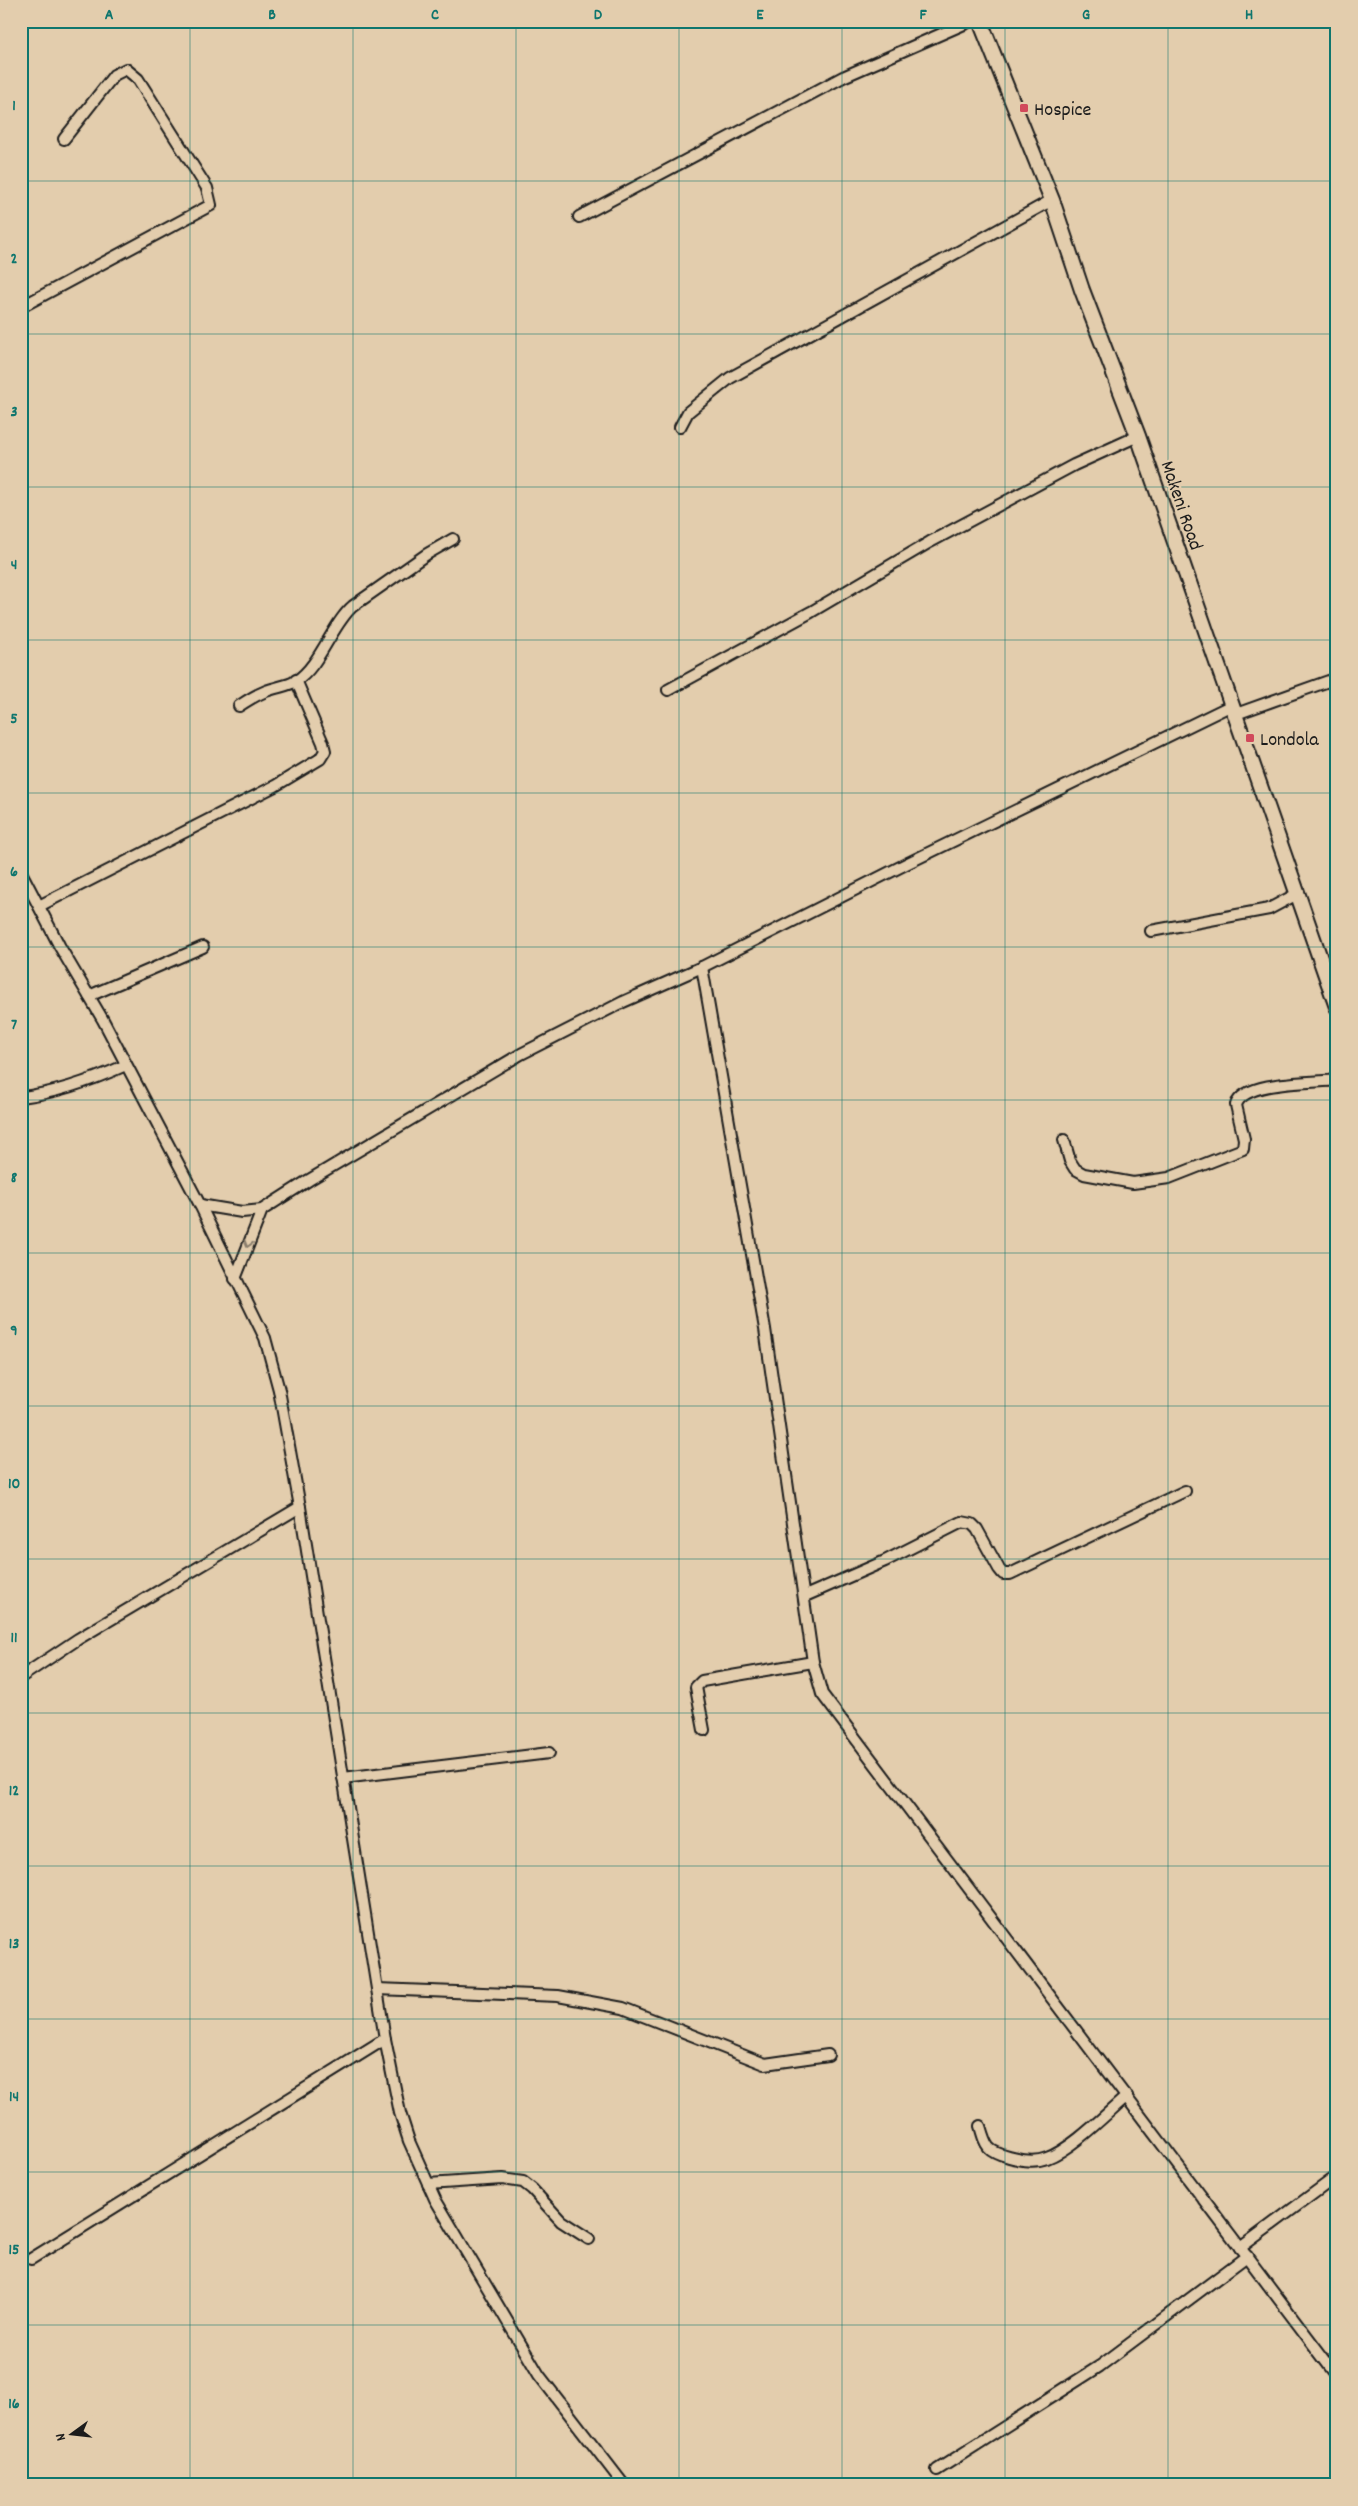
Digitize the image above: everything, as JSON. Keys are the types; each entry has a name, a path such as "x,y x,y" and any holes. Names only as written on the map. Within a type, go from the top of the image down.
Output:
{"main road":[{"name":"Makeni Road","path":"980,21 1052,200 1082,290 1138,436 1337,1007"}],"street":[{"path":"579,217 843,77 971,21"},
{"path":"21,307 211,205 206,188 138,79 126,70 114,75 64,139"},
{"path":"680,428 688,412 730,378 1052,200"},
{"path":"668,690 811,612 930,542 1066,469 1138,436"},
{"path":"239,706 254,696 296,680 333,635 344,614 427,554 453,539"},
{"path":"200,1205 242,1212 262,1210 521,1054 623,1002 702,967 916,858 1234,710 1337,678"},
{"path":"38,906 275,786 320,759 325,751 323,743 296,680"},
{"path":"21,872 200,1205 265,1338 279,1390 300,1506 385,2039 400,2113 409,2141 428,2184 539,2375 624,2485"},
{"path":"1151,931 1269,909 1297,894"},
{"path":"89,996 204,947"},
{"path":"702,967 766,1329 813,1662 822,1694 1337,2376"},
{"path":"21,1097 55,1091 102,1076 126,1065"},
{"path":"1064,1140 1070,1161 1075,1168 1084,1174 1133,1183 1170,1178 1243,1148 1244,1139 1236,1105 1239,1098 1258,1088 1272,1085 1337,1080"},
{"path":"235,1279 262,1210"},
{"path":"805,1596 885,1561 962,1522 972,1524 977,1528 999,1569 1003,1574 1010,1574 1185,1491"},
{"path":"21,1677 78,1639 300,1506"},
{"path":"704,1730 696,1687 702,1681 813,1662"},
{"path":"343,1778 549,1753"},
{"path":"377,1989 558,1996 623,2008 765,2064 828,2055"},
{"path":"31,2259 385,2039"},
{"path":"980,2126 985,2143 994,2153 1024,2161 1046,2159 1080,2136 1127,2096"},
{"path":"1240,2248 1337,2176"},
{"path":"428,2184 502,2179 523,2182 562,2221 589,2239"},
{"path":"937,2470 1100,2366 1247,2256"}],"place":[{"name":"Hospice","path":"1024,108"},
{"name":"Londola","path":"1250,738"}]}
